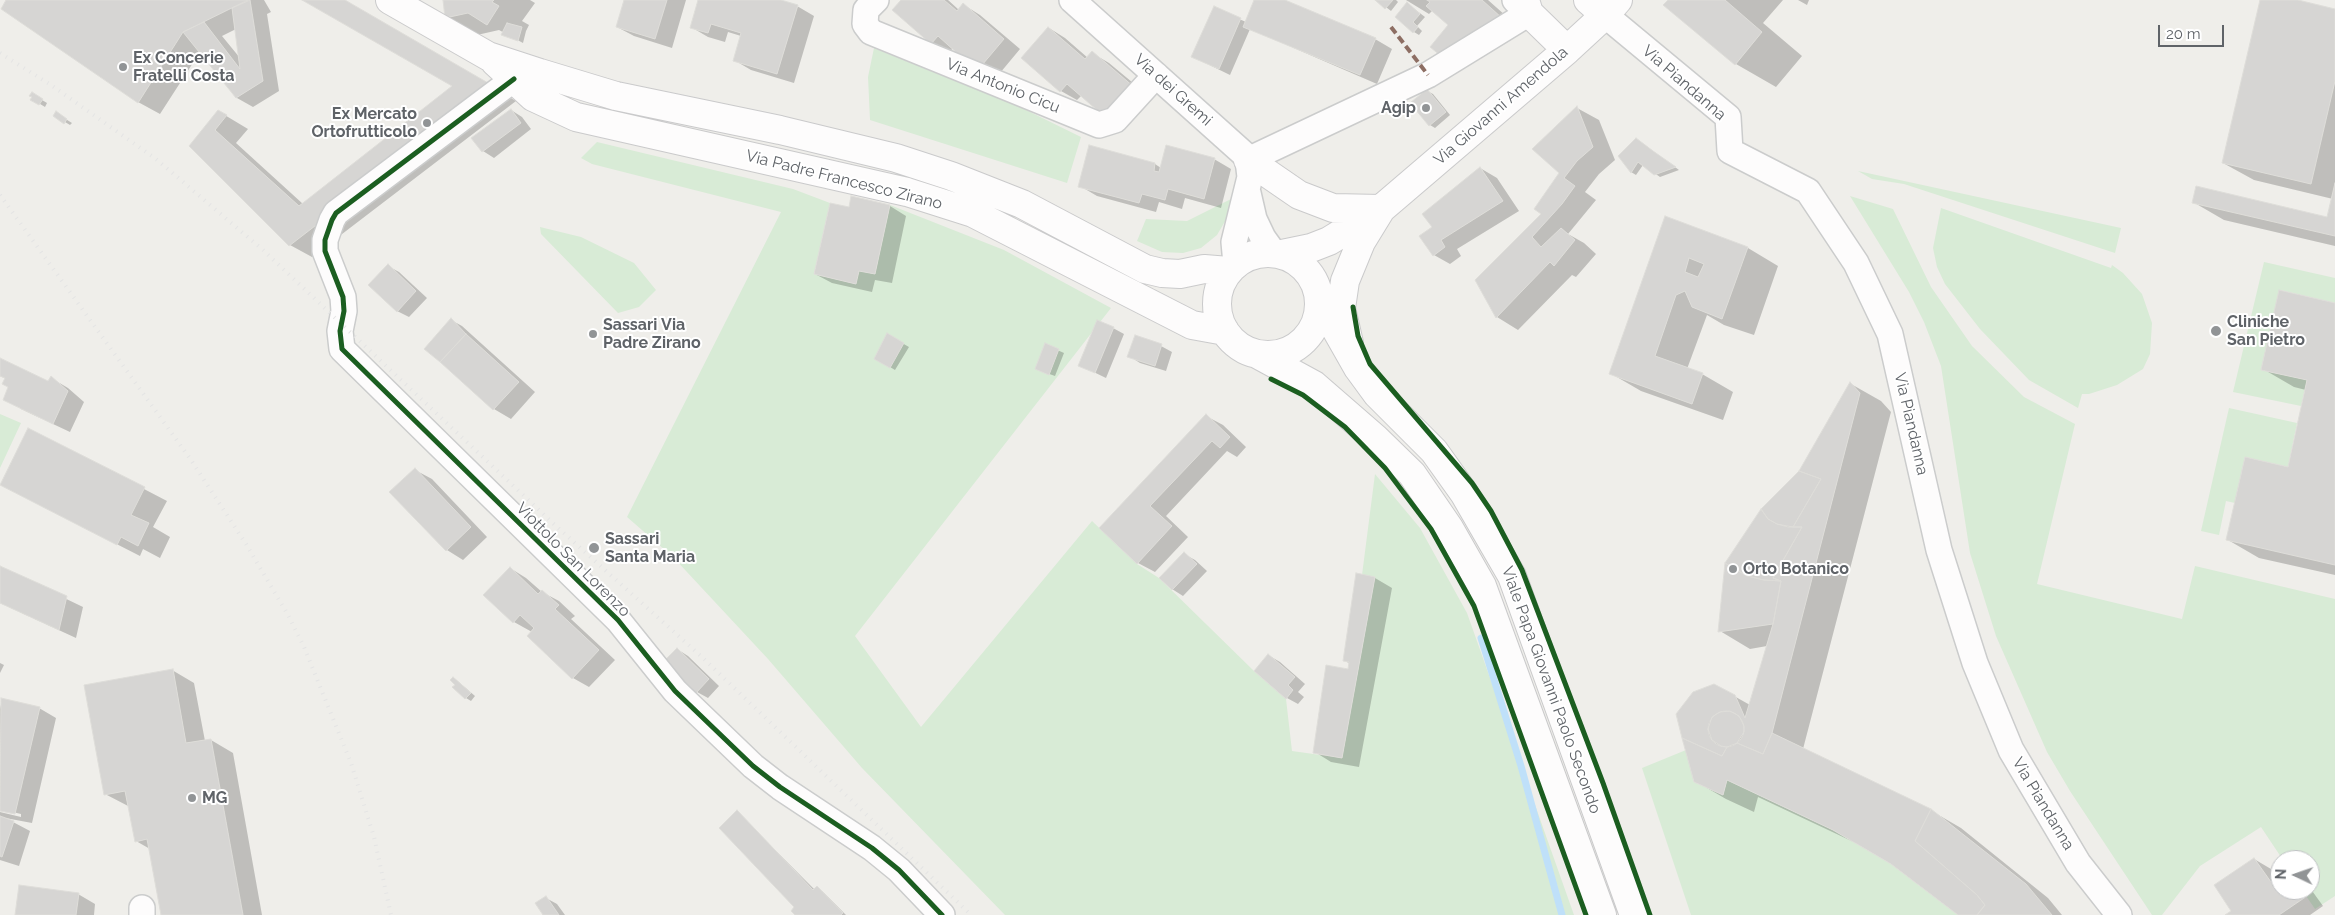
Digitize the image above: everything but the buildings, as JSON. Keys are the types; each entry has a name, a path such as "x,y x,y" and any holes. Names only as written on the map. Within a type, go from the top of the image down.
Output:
{"main road":[{"name":"Via Padre Francesco Zirano","path":"390,0 488,56 533,98 576,117 907,192 973,213 1192,325 1225,330"},
{"path":"1523,4 1567,50"},
{"name":"Via Giovanni Amendola","path":"1277,253 1311,248 1329,240 1381,209 1567,50 1604,5"},
{"name":"Via Padre Francesco Zirano","path":"488,56 616,96 780,130 896,158 1001,194 1146,269 1162,273 1180,274 1226,262"},
{"path":"1248,160 1299,195 1333,208 1381,209"},
{"name":"Via Giovanni Amendola","path":"1319,310 1345,281 1351,262 1361,242 1381,209"},
{"path":"1277,253 1297,262 1309,273 1317,288 1319,310 1312,329 1302,342 1288,350 1273,355 1257,354 1238,345 1225,330 1218,316 1217,300 1226,262 1253,255 1277,253"},
{"path":"1345,281 1341,308 1352,354"},
{"name":"Viale Papa Giovanni Paolo Secondo","path":"1319,310 1333,324 1352,354 1358,368 1376,394 1434,451 1474,509 1512,576 1634,915"},
{"name":"Viale Papa Giovanni Paolo Secondo","path":"1257,354 1314,385 1375,438 1412,474 1449,528 1482,586 1602,915"}],"street":[{"name":"Via Antonio Cicu","path":"876,0 866,10 865,24 871,32 1099,125 1115,120 1156,75"},
{"name":"Via dei Gremi","path":"1072,0 1235,145 1248,160"},
{"path":"1226,262 1248,192 1250,177 1248,160 1428,75 1523,4"},
{"name":"Via Piandanna","path":"1604,5 1728,117 1730,151 1808,191 1856,263 1890,334 1939,550 1975,663 2011,750 2078,863 2119,915"},
{"name":"Viottolo San Lorenzo","path":"514,79 336,213 327,230 325,240 328,261 343,297 344,311 340,339 347,355 618,620 675,691 753,766 780,787 872,848 898,870 942,915"},
{"path":"1248,192 1254,219 1263,238 1277,253"}],"green space":[{"path":"874,48 1022,108 1081,137 1067,183 870,120 868,77"},
{"path":"597,142 793,189 830,203 814,274 855,284 859,271 875,274 890,205 1004,250 1111,308 855,636 921,727 1092,521 1137,564 1159,578 1254,671 1286,699 1292,751 1342,758 1375,577 1362,575 1375,474 1420,528 1467,613 1574,915 1005,915 862,768 768,659 673,557 627,517 781,212 592,164 581,158"},
{"path":"1858,171 2121,228 2115,253 1904,184 1872,179"},
{"path":"1850,196 1893,209 1931,287 1972,346 2024,397 2075,424 2037,584 2182,619 2195,566 2335,599 2335,896 2315,909 2309,900 2320,900 2320,850 2276,850 2261,827 2200,866 2162,915 2152,915 2070,791 2047,752 1996,636 1970,553 1941,366 1924,322 1909,292"},
{"path":"1231,199 1227,218 1217,235 1201,248 1183,253 1162,252 1137,241 1146,219 1187,221"},
{"path":"1941,208 2111,268 2112,265 2123,273 2142,294 2152,323 2150,354 2143,369 2117,385 2089,394 2082,394 2078,408 2029,380 1980,329 1945,284 1937,267 1933,248"},
{"path":"540,227 581,237 634,263 656,290 639,307 618,313 541,234"},
{"path":"2264,262 2335,278 2335,303 2280,290 2261,370 2307,380 2301,406 2233,392"},
{"path":"2229,408 2297,423 2288,467 2245,457 2235,503 2226,501 2219,535 2201,531"},
{"path":"0,414 21,423 0,468"},
{"path":"1686,750 1694,782 1723,795 1727,780 1833,830 1891,864 1958,915 1691,915 1642,768"}],"waterway":[{"path":"1481,638 1521,766 1562,915"}],"railway":[{"path":"0,53 51,85 156,159 263,250 556,526 703,658 971,915"},
{"path":"0,195 191,460 246,544 288,615 304,647 351,763 374,837 391,915"}],"marked path":[{"path":"1391,27 1428,75"}],"cycle path":[{"path":"514,79 336,213 325,240 325,251 343,297 344,311 340,331 342,349 618,620 675,691 753,766 780,787 872,848 899,870 942,915"},
{"path":"1353,307 1358,336 1370,364 1472,483 1491,511 1522,570 1603,783 1650,915"},
{"path":"1271,379 1303,395 1345,427 1385,468 1431,529 1474,606 1586,915"}],"place":[{"name":"Ex Concerie Fratelli Costa","path":"123,67"},
{"name":"Agip","path":"1426,108"},
{"name":"Ex Mercato Ortofrutticolo","path":"427,123"},
{"name":"Cliniche San Pietro","path":"2216,331"},
{"name":"Sassari Via Padre Zirano","path":"593,334"},
{"name":"Sassari Santa Maria","path":"594,548"},
{"name":"Orto Botanico","path":"1733,569"},
{"name":"MG","path":"192,798"}]}
